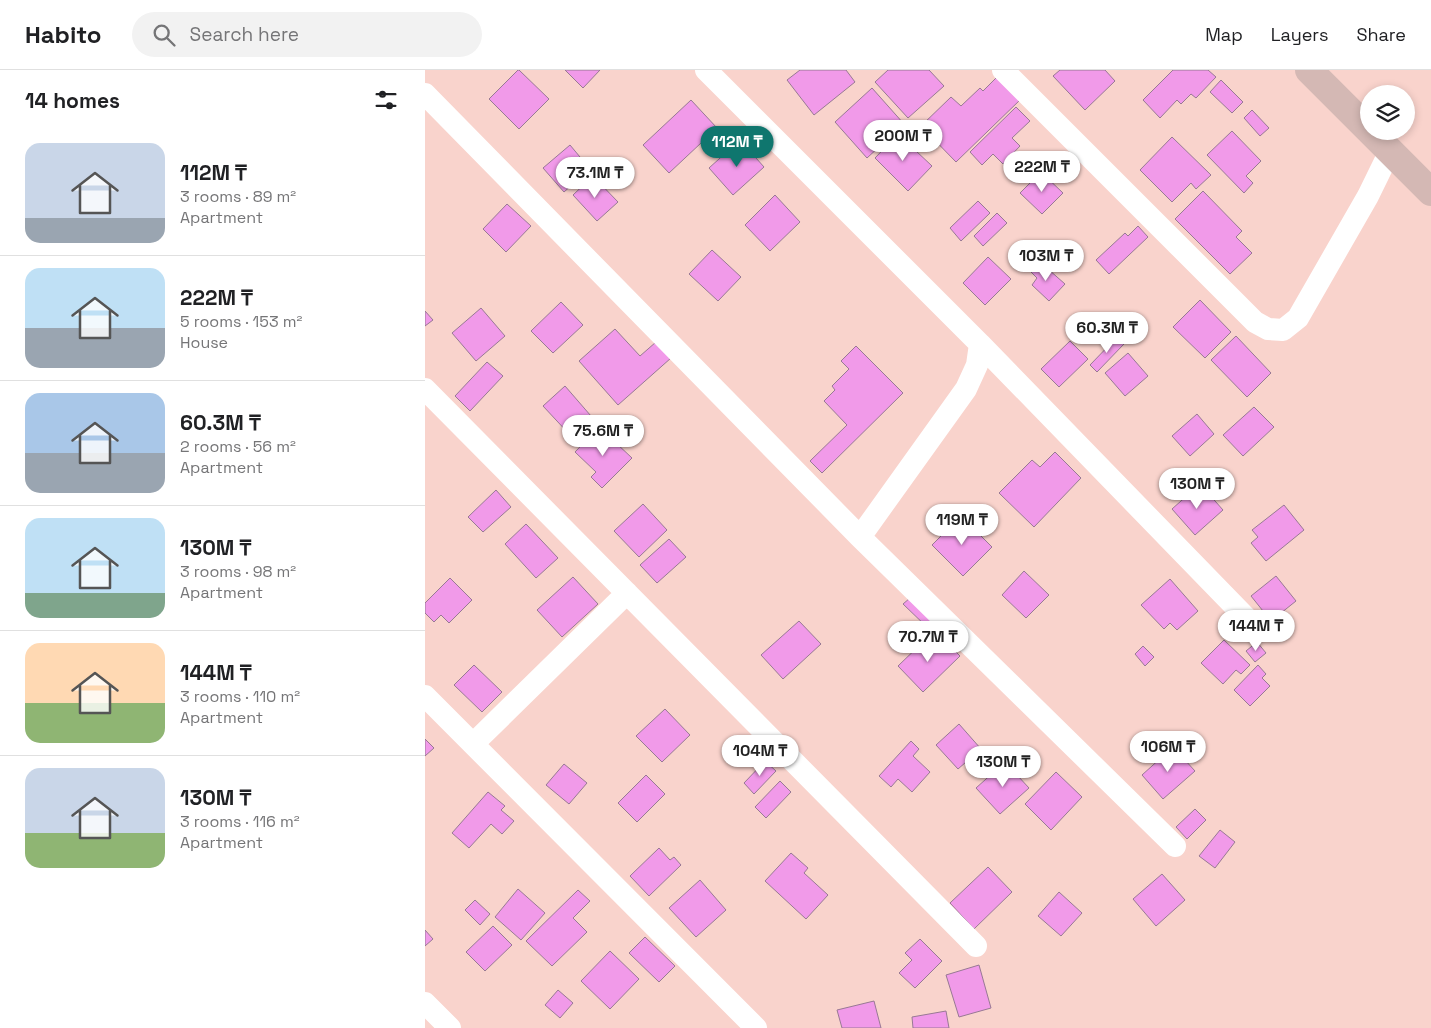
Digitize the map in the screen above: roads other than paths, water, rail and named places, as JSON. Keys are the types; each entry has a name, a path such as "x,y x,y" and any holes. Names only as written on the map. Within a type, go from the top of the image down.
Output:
{"street":[{"path":"706,70 980,344 1254,626"},
{"path":"1003,70 1255,322 1268,329 1283,330 1298,318 1368,196 1390,151"},
{"path":"1309,70 1360,122"},
{"path":"425,94 860,537 1175,846"},
{"path":"1378,140 1431,192"},
{"path":"860,537 966,389 977,365 980,344"},
{"path":"425,389 976,946"},
{"path":"473,744 627,593"},
{"path":"425,696 756,1028"},
{"path":"425,1003 450,1028"}]}
